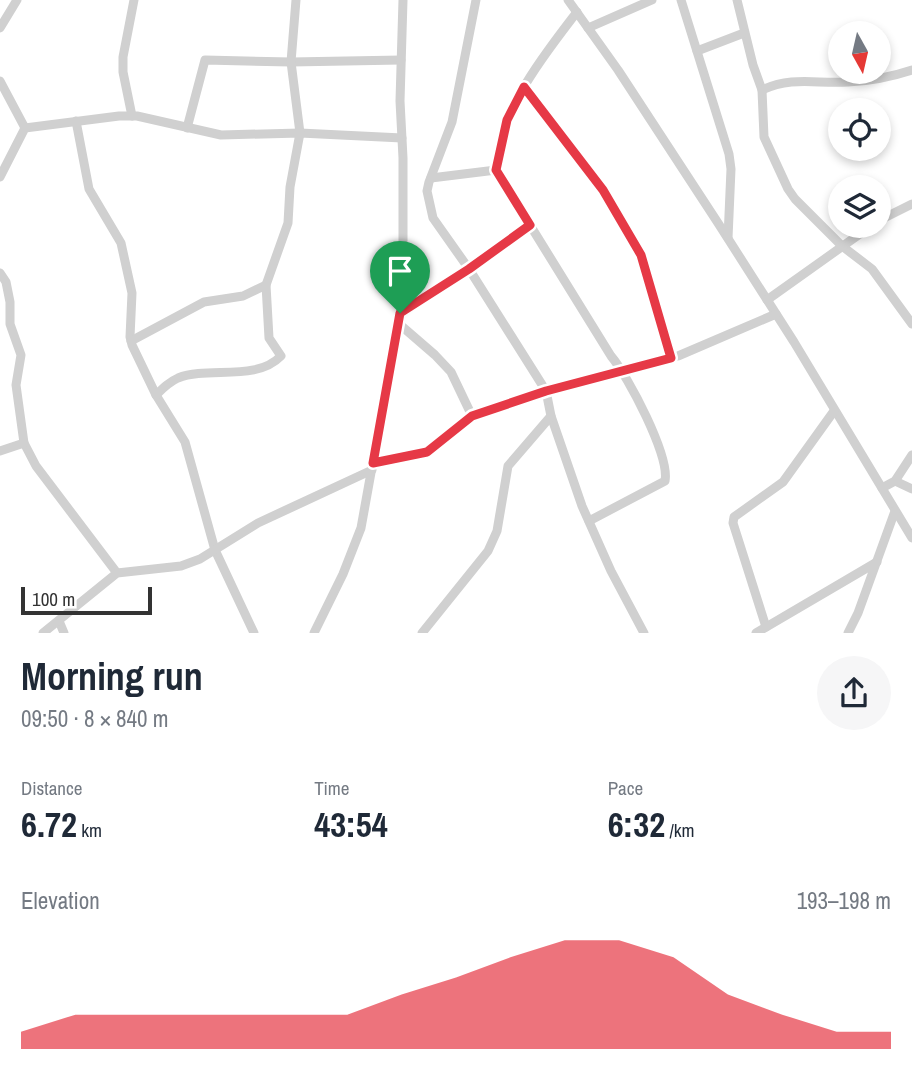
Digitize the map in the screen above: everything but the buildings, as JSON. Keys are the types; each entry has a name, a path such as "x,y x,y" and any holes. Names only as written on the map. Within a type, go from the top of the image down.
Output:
{"street":[{"path":"0,28 17,0"},
{"path":"132,116 123,72 123,57 134,0"},
{"path":"156,394 170,382 185,376 253,369 279,359 280,354 270,338 268,328 266,285 288,223 290,187 300,133 291,62 296,0"},
{"path":"314,633 343,574 361,528 400,313 403,265 403,0"},
{"path":"476,0 452,122 427,191 433,218 469,269 546,391 551,416 589,521 611,571 644,633"},
{"path":"568,0 728,238 912,538"},
{"path":"589,28 652,0"},
{"path":"681,0 729,154 731,169 728,238"},
{"path":"737,0 762,90 764,137 788,189 795,200 842,246 872,269 912,324"},
{"path":"577,12 524,87 507,120 496,170 611,356 624,372 645,415 666,476 664,481 589,521"},
{"path":"697,51 744,33"},
{"path":"187,128 205,60 401,60"},
{"path":"762,90 784,82 868,81 891,77 912,69"},
{"path":"0,81 25,128"},
{"path":"524,87 603,190 641,255 671,358"},
{"path":"25,128 132,116 155,118 220,135 300,133 402,138"},
{"path":"76,121 89,189 121,243 130,280 131,341 156,394 185,442 215,550 254,633"},
{"path":"0,177 25,128"},
{"path":"431,178 496,170"},
{"path":"891,214 912,204"},
{"path":"400,313 469,269 530,225"},
{"path":"767,300 854,238"},
{"path":"0,272 6,282 10,324 21,355 16,386 23,443 36,466 117,573"},
{"path":"131,341 197,305 243,296 266,285"},
{"path":"43,633 117,573 181,566 200,559 258,523 372,466 427,452 472,416 546,391 671,358 776,314"},
{"path":"398,323 451,372 472,416"},
{"path":"766,627 733,523 734,517 783,482 834,411"},
{"path":"422,633 488,551 497,531 508,466 551,416"},
{"path":"0,451 23,443"},
{"path":"882,488 895,481 912,455"},
{"path":"895,481 912,489"},
{"path":"848,633 858,613 895,511"},
{"path":"756,633 877,562"},
{"path":"59,621 64,633"}],"route":[{"path":"524,87 603,190 641,255 671,358 546,391 472,416 427,452 373,463 400,313 469,269 530,225 496,170 507,120 524,87"}]}
